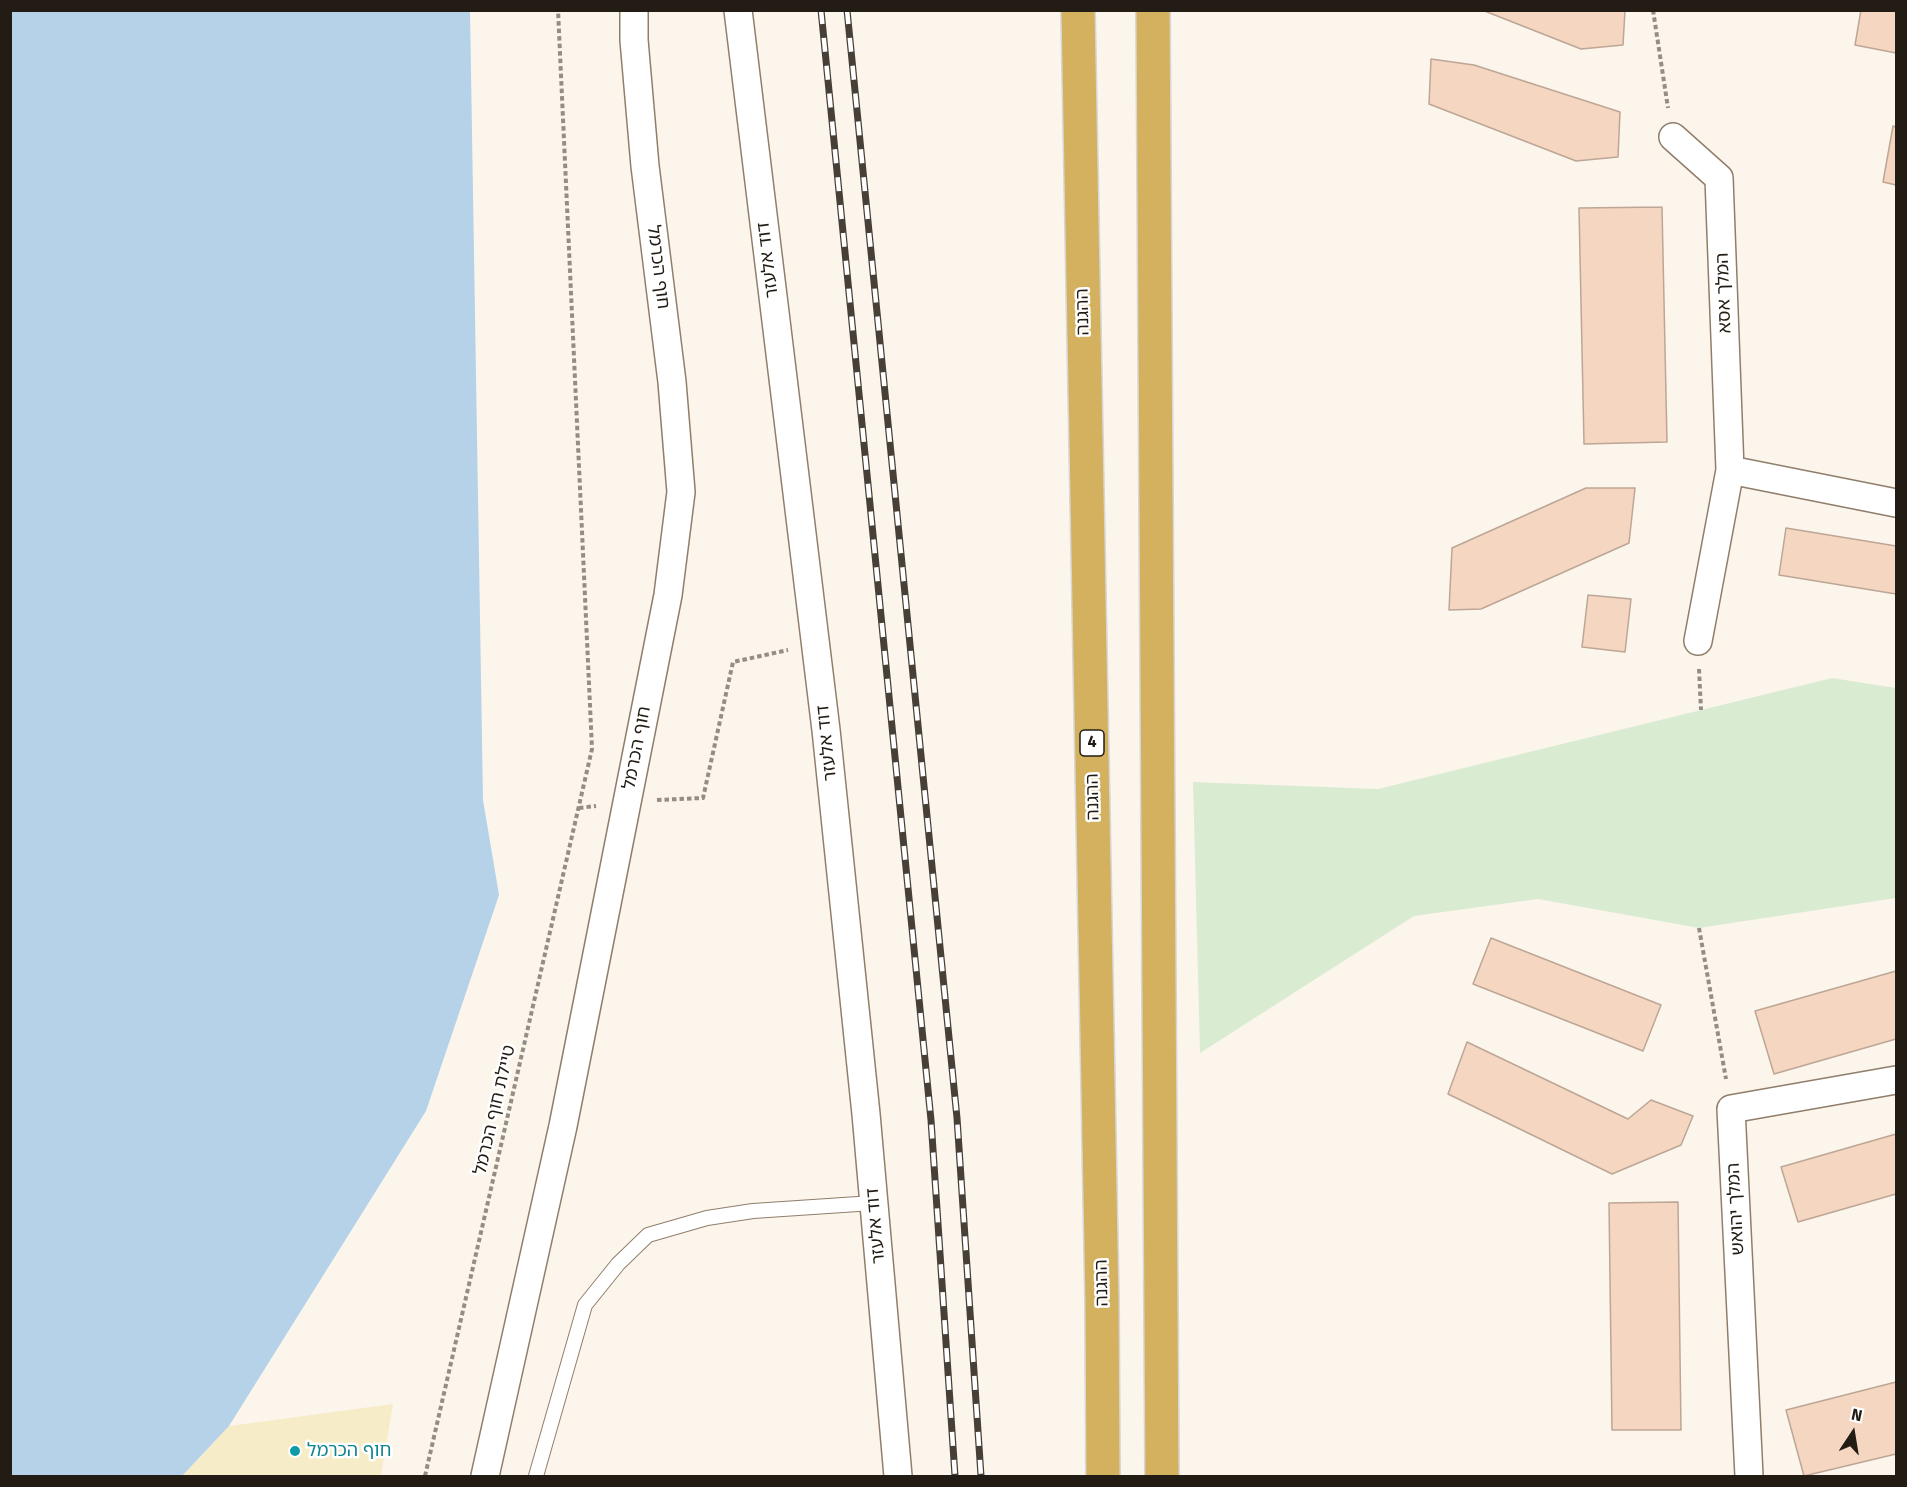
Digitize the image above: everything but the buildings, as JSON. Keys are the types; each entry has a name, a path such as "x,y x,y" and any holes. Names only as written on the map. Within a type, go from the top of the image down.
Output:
{"highway":[{"name":"ההגנה","path":"1078,10 1102,1300 1103,1476"},
{"path":"1153,10 1162,1476"}],"street":[{"name":"חוף הכרמל","path":"485,1476 563,1126 668,595 681,492 672,382 645,166 634,40 634,10"},
{"name":"דוד אלעזר","path":"738,10 831,776 866,1114 898,1476"},
{"name":"המלך אסא","path":"1673,136 1719,178 1730,470 1698,641"},
{"path":"1730,470 1896,503"},
{"path":"1731,1109 1896,1080"},
{"name":"המלך יהואש","path":"1731,1109 1749,1476"}],"lane":[{"path":"536,1476 585,1305 618,1263 648,1235 707,1218 753,1211 873,1203"}],"path":[{"name":"טיילת חוף הכרמל","path":"424,1476 592,749 558,10"},
{"path":"1653,10 1673,136"},
{"path":"1698,641 1701,710"},
{"path":"703,798 733,662 815,645"},
{"path":"1699,928 1731,1109"}],"green space":[{"path":"1832,678 1896,688 1896,898 1699,928 1538,899 1414,916 1200,1053 1193,782 1378,789"}],"sand":[{"name":"חוף הכרמל","path":"393,1404 381,1476 182,1476 229,1426"}],"water":[{"path":"10,11 470,11 483,800 499,895 426,1111 229,1426 182,1476 11,1476"}],"railway":[{"path":"821,10 931,1120 955,1476"},
{"path":"847,10 957,1118 981,1476"}],"place":[{"name":"חוף הכרמל","path":"295,1451"}]}
